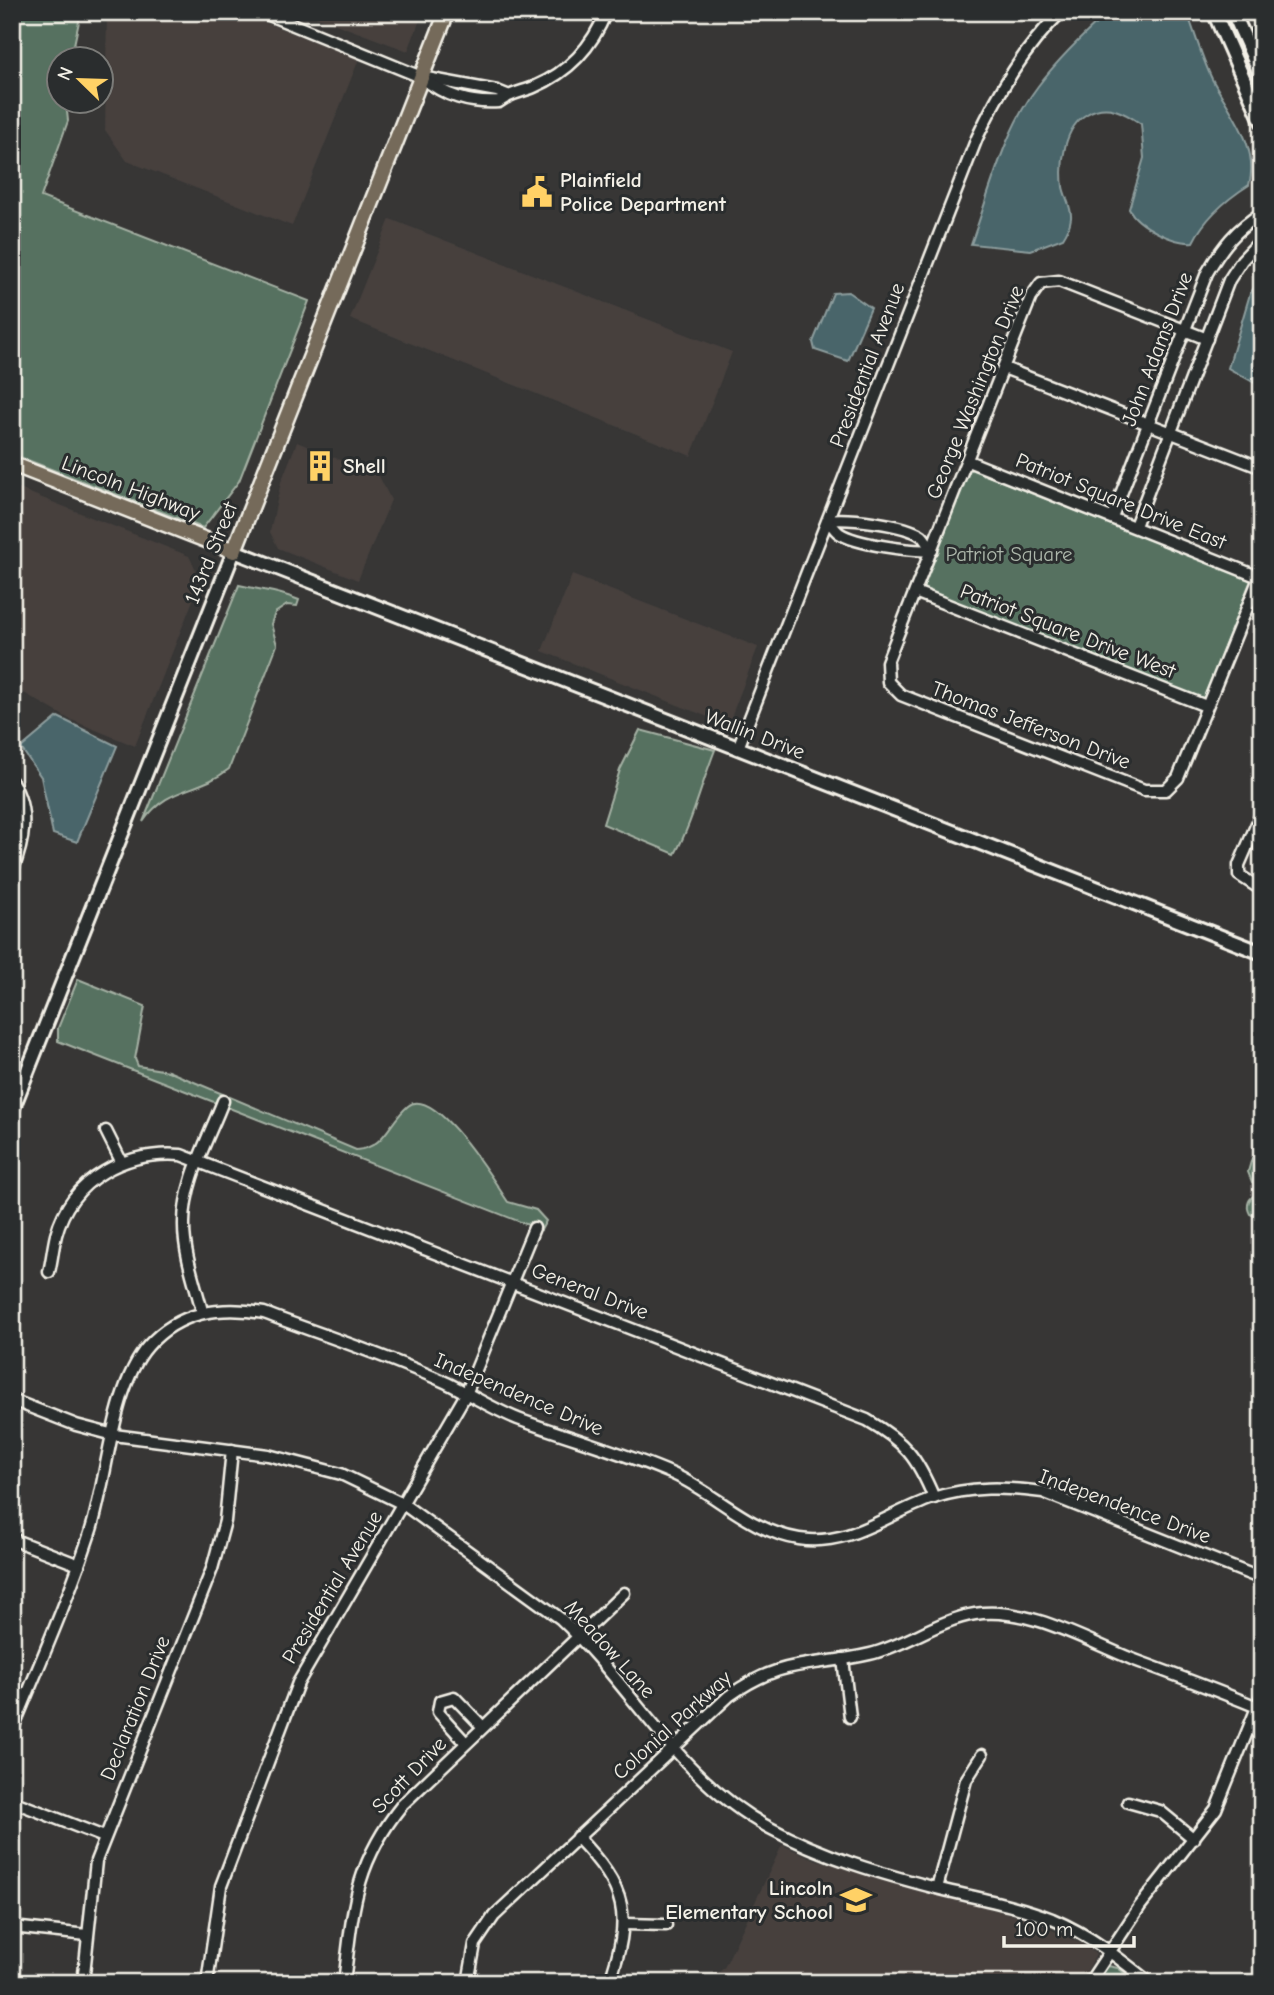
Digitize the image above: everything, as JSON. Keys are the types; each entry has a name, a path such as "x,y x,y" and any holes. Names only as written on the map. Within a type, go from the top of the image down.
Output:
{"main road":[{"name":"143rd Street","path":"12,1110 447,12"},
{"path":"1214,12 1262,121"},
{"path":"1233,12 1262,77"},
{"name":"Lincoln Highway","path":"12,464 234,551"},
{"name":"Wallin Drive","path":"234,551 1262,953"}],"street":[{"path":"262,12 421,77 507,95 552,79 574,63 594,38 606,12"},
{"name":"Presidential Avenue","path":"738,748 928,259 993,103 1016,66 1061,12"},
{"name":"John Adams Drive","path":"1112,517 1207,273 1225,242 1246,222 1262,213"},
{"name":"John Adams Drive","path":"1135,526 1229,280 1242,260 1262,239"},
{"name":"George Washington Drive","path":"888,682 887,662 1031,297 1041,283 1048,280 1059,281 1207,339"},
{"path":"1004,368 1262,468"},
{"name":"Patriot Square Drive East","path":"968,461 1261,574"},
{"path":"828,520 845,518 903,529 921,536 932,550"},
{"path":"828,520 840,533 862,540 914,552 932,550"},
{"path":"1206,706 1261,574"},
{"name":"Patriot Square Drive West","path":"915,592 1206,706"},
{"name":"Thomas Jefferson Drive","path":"888,682 901,695 1144,790 1166,790 1178,778 1206,706"},
{"path":"12,782 21,797 24,814 20,852 12,872"},
{"path":"1262,812 1239,865 1239,875 1262,890"},
{"path":"202,1311 185,1245 184,1223 187,1199 223,1101"},
{"path":"49,1272 56,1234 66,1211 80,1190 99,1173 121,1161 106,1131"},
{"name":"General Drive","path":"121,1161 160,1153 200,1160 867,1420 894,1436 912,1452 934,1498"},
{"name":"Presidential Avenue","path":"207,1983 220,1886 292,1697 312,1654 466,1394 534,1227"},
{"name":"Independence Drive","path":"12,1731 79,1565 101,1492 130,1372 148,1346 172,1326 202,1311 232,1308 264,1313 448,1384 516,1418 672,1474 742,1518 771,1532 801,1539 833,1539 862,1531 934,1498 974,1489 1008,1488 1043,1492 1262,1579"},
{"name":"Meadow Lane","path":"12,1400 76,1425 114,1435 299,1460 370,1485 403,1504 539,1601 579,1636 671,1749 704,1782 766,1827 826,1854 1051,1919 1110,1951 1150,1983"},
{"name":"Declaration Drive","path":"83,1983 96,1861 216,1556 225,1521 232,1450"},
{"path":"12,1539 79,1565"},
{"name":"Scott Drive","path":"344,1983 357,1886 371,1848 402,1805 625,1593"},
{"name":"Colonial Parkway","path":"468,1983 471,1957 482,1930 577,1837 729,1696 757,1678 788,1665 843,1659 892,1648 952,1620 996,1612 1047,1625 1259,1708"},
{"path":"843,1659 850,1717"},
{"path":"1089,1983 1154,1886 1216,1809 1262,1695"},
{"path":"466,1743 438,1712 440,1700 454,1697 483,1727"},
{"path":"937,1888 966,1780 982,1755"},
{"path":"12,1801 104,1837"},
{"path":"1128,1802 1160,1811 1194,1839"},
{"path":"577,1837 602,1863 616,1890 625,1924 620,1951 609,1983"},
{"path":"625,1924 666,1925"},
{"path":"12,1927 87,1935"}],"shaded area":[{"path":"107,12 239,12 359,59 292,226 127,161 105,130 105,116 116,116 116,46 106,46"},
{"path":"303,12 423,12 408,51"},
{"path":"390,219 732,352 691,456 350,319"},
{"path":"297,442 379,476 391,500 358,580 278,548 270,532 281,482"},
{"path":"12,486 189,556 201,580 135,746 69,719 12,686"},
{"path":"572,575 758,647 728,725 542,651"},
{"name":"Lincoln Elementary School","path":"782,1845 817,1860 1028,1919 1089,1947 1096,1955 1080,1983 705,1983 724,1968"}],"green space":[{"path":"12,12 81,12 74,46 46,46 46,116 67,116 68,121 41,197 309,301 239,481 203,528 12,454"},
{"path":"1218,12 1227,12 1246,47 1259,83 1262,109"},
{"name":"Patriot Square","path":"968,468 1251,580 1203,700 920,589"},
{"path":"239,585 299,600 297,606 287,605 275,613 271,624 277,645 229,769 206,783 162,802 143,822"},
{"path":"640,730 715,750 692,816 675,854 603,824 620,770"},
{"path":"78,979 145,1006 135,1059 138,1066 168,1071 356,1150 374,1145 408,1106 420,1103 433,1109 448,1122 478,1157 508,1202 536,1210 546,1221 541,1230 58,1041 58,1028"},
{"path":"1262,1153 1262,1187 1252,1182 1248,1172 1252,1158"},
{"path":"1262,1194 1261,1219 1250,1214 1248,1208 1250,1199"},
{"path":"1108,1966 1118,1968 1137,1983 1094,1983"}],"water":[{"path":"1109,12 1187,12 1212,79 1247,143 1251,171 1249,185 1217,210 1193,242 1176,240 1157,233 1140,222 1129,209 1144,158 1141,124 1122,112 1094,110 1079,120 1065,146 1062,178 1071,218 1063,238 1031,250 971,244 999,162 1026,103 1063,56"},
{"path":"1262,275 1262,387 1228,368 1250,294"},
{"path":"848,292 871,308 848,361 815,350 813,342 833,293"},
{"path":"58,717 117,746 77,842 53,834 41,777 21,748"}],"place":[{"name":"Plainfield Police Department","path":"537,192"},
{"name":"Shell","path":"320,466"},
{"name":"Lincoln Elementary School","path":"856,1900"}]}
